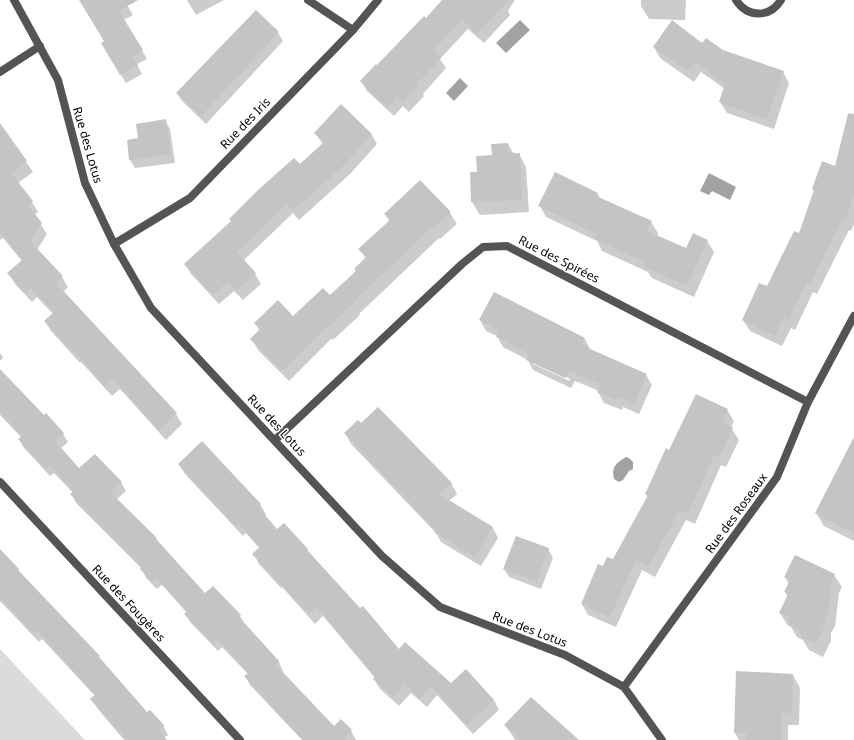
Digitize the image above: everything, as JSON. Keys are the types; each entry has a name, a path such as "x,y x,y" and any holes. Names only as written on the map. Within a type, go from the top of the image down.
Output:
{"street":[{"name":"Rue des Lotus","path":"14,0 58,80 85,183 114,244 151,308 382,556 440,607 565,655 624,687 662,740"},
{"path":"308,0 353,30"},
{"name":"Rue des Iris","path":"114,244 190,198 353,30 378,0"},
{"path":"736,0 740,6 748,12 757,14 765,13 771,10 778,5 781,0"},
{"path":"0,72 40,46"},
{"name":"Rue des Spirées","path":"275,440 462,264 483,247 507,246 808,402"},
{"name":"Rue des Roseaux","path":"624,687 777,477 808,402 854,316"},
{"name":"Rue des Fougères","path":"0,482 240,740"}],"shaded area":[{"path":"520,20 530,30 506,53 496,43"},
{"path":"460,78 468,86 454,101 446,93"},
{"path":"709,173 736,187 730,200 712,191 709,195 700,191"},
{"path":"626,457 633,462 633,469 629,471 623,480 619,482 614,479 613,471 617,463"},
{"path":"0,649 85,740 0,740"}],"building":[{"path":"79,0 138,0 119,11 143,50 133,56 138,65 120,75 101,43 104,41"},
{"path":"442,0 509,0 477,34 462,19 433,51 441,58 417,84 419,85 403,102 397,96 387,107 360,81 424,16 426,18"},
{"path":"256,10 279,32 201,116 176,93"},
{"path":"672,20 702,43 706,38 723,50 784,71 767,119 719,102 725,84 695,62 688,71 653,47"},
{"path":"341,104 372,134 345,164 293,211 286,204 237,252 256,273 237,291 228,281 213,295 184,264 231,221 229,219 258,190 294,158 300,164 324,142 314,133"},
{"path":"848,114 854,114 854,195 845,221 842,219 811,283 807,281 789,319 784,317 775,336 742,320 759,283 767,286 794,231 799,233 814,190 812,189 822,161 835,166"},
{"path":"166,119 171,154 129,160 127,140 138,138 136,124"},
{"path":"0,123 27,161 11,173 33,201 28,205 42,223 30,241 63,276 56,283 177,413 159,430 113,379 105,387 75,352 74,353 44,321 54,312 31,288 25,292 7,273 22,260 0,232"},
{"path":"508,143 509,153 520,153 522,200 471,202 470,172 477,172 476,156 492,155 491,144"},
{"path":"555,172 598,193 596,196 652,221 647,231 686,248 693,233 708,240 687,286 644,267 646,263 595,239 597,234 538,206"},
{"path":"420,180 451,212 433,229 432,227 353,302 354,303 326,329 325,328 282,371 250,339 260,329 254,323 278,300 293,316 323,288 330,295 356,271 354,269 366,257 358,249 390,220 384,214"},
{"path":"494,292 585,338 581,345 647,374 634,404 617,397 616,400 597,392 601,384 569,371 565,378 526,360 529,354 496,337 499,331 479,320"},
{"path":"0,369 44,415 46,413 64,433 55,441 79,468 95,454 122,482 110,492 157,538 156,539 205,593 213,586 241,615 239,617 279,661 276,665 334,726 341,719 352,730 344,738 346,740 303,740 244,676 248,673 217,639 213,643 184,614 187,611 156,577 151,581 140,569 142,567 70,494 74,491 49,465 45,468 18,439 22,436 0,412"},
{"path":"696,394 728,409 722,422 733,428 719,457 715,454 688,513 680,510 648,567 636,560 610,617 581,604 598,564 603,566 607,557 613,559 648,495 645,494 666,448 669,450"},
{"path":"378,407 452,483 439,494 493,527 475,557 434,532 436,530 344,433 358,420 361,423"},
{"path":"854,437 854,533 815,513"},
{"path":"202,441 261,504 258,507 277,529 284,523 360,608 363,606 399,649 405,642 451,683 466,669 494,700 467,725 431,686 420,698 404,684 393,697 373,679 375,676 317,607 309,614 252,554 260,547 239,524 236,527 178,464"},
{"path":"516,536 549,548 537,581 503,569"},
{"path":"0,549 100,656 99,657 147,712 150,710 164,725 158,730 167,740 127,740 90,699 95,695 37,630 33,633 0,598"},
{"path":"795,555 835,574 832,580 828,613 824,627 816,644 801,637 801,630 788,624 789,617 779,613 788,594 784,592 790,580 784,577"},
{"path":"736,671 793,674 792,713 781,712 781,740 746,740 746,733 734,733"},
{"path":"531,697 579,740 520,740 504,725"}]}
